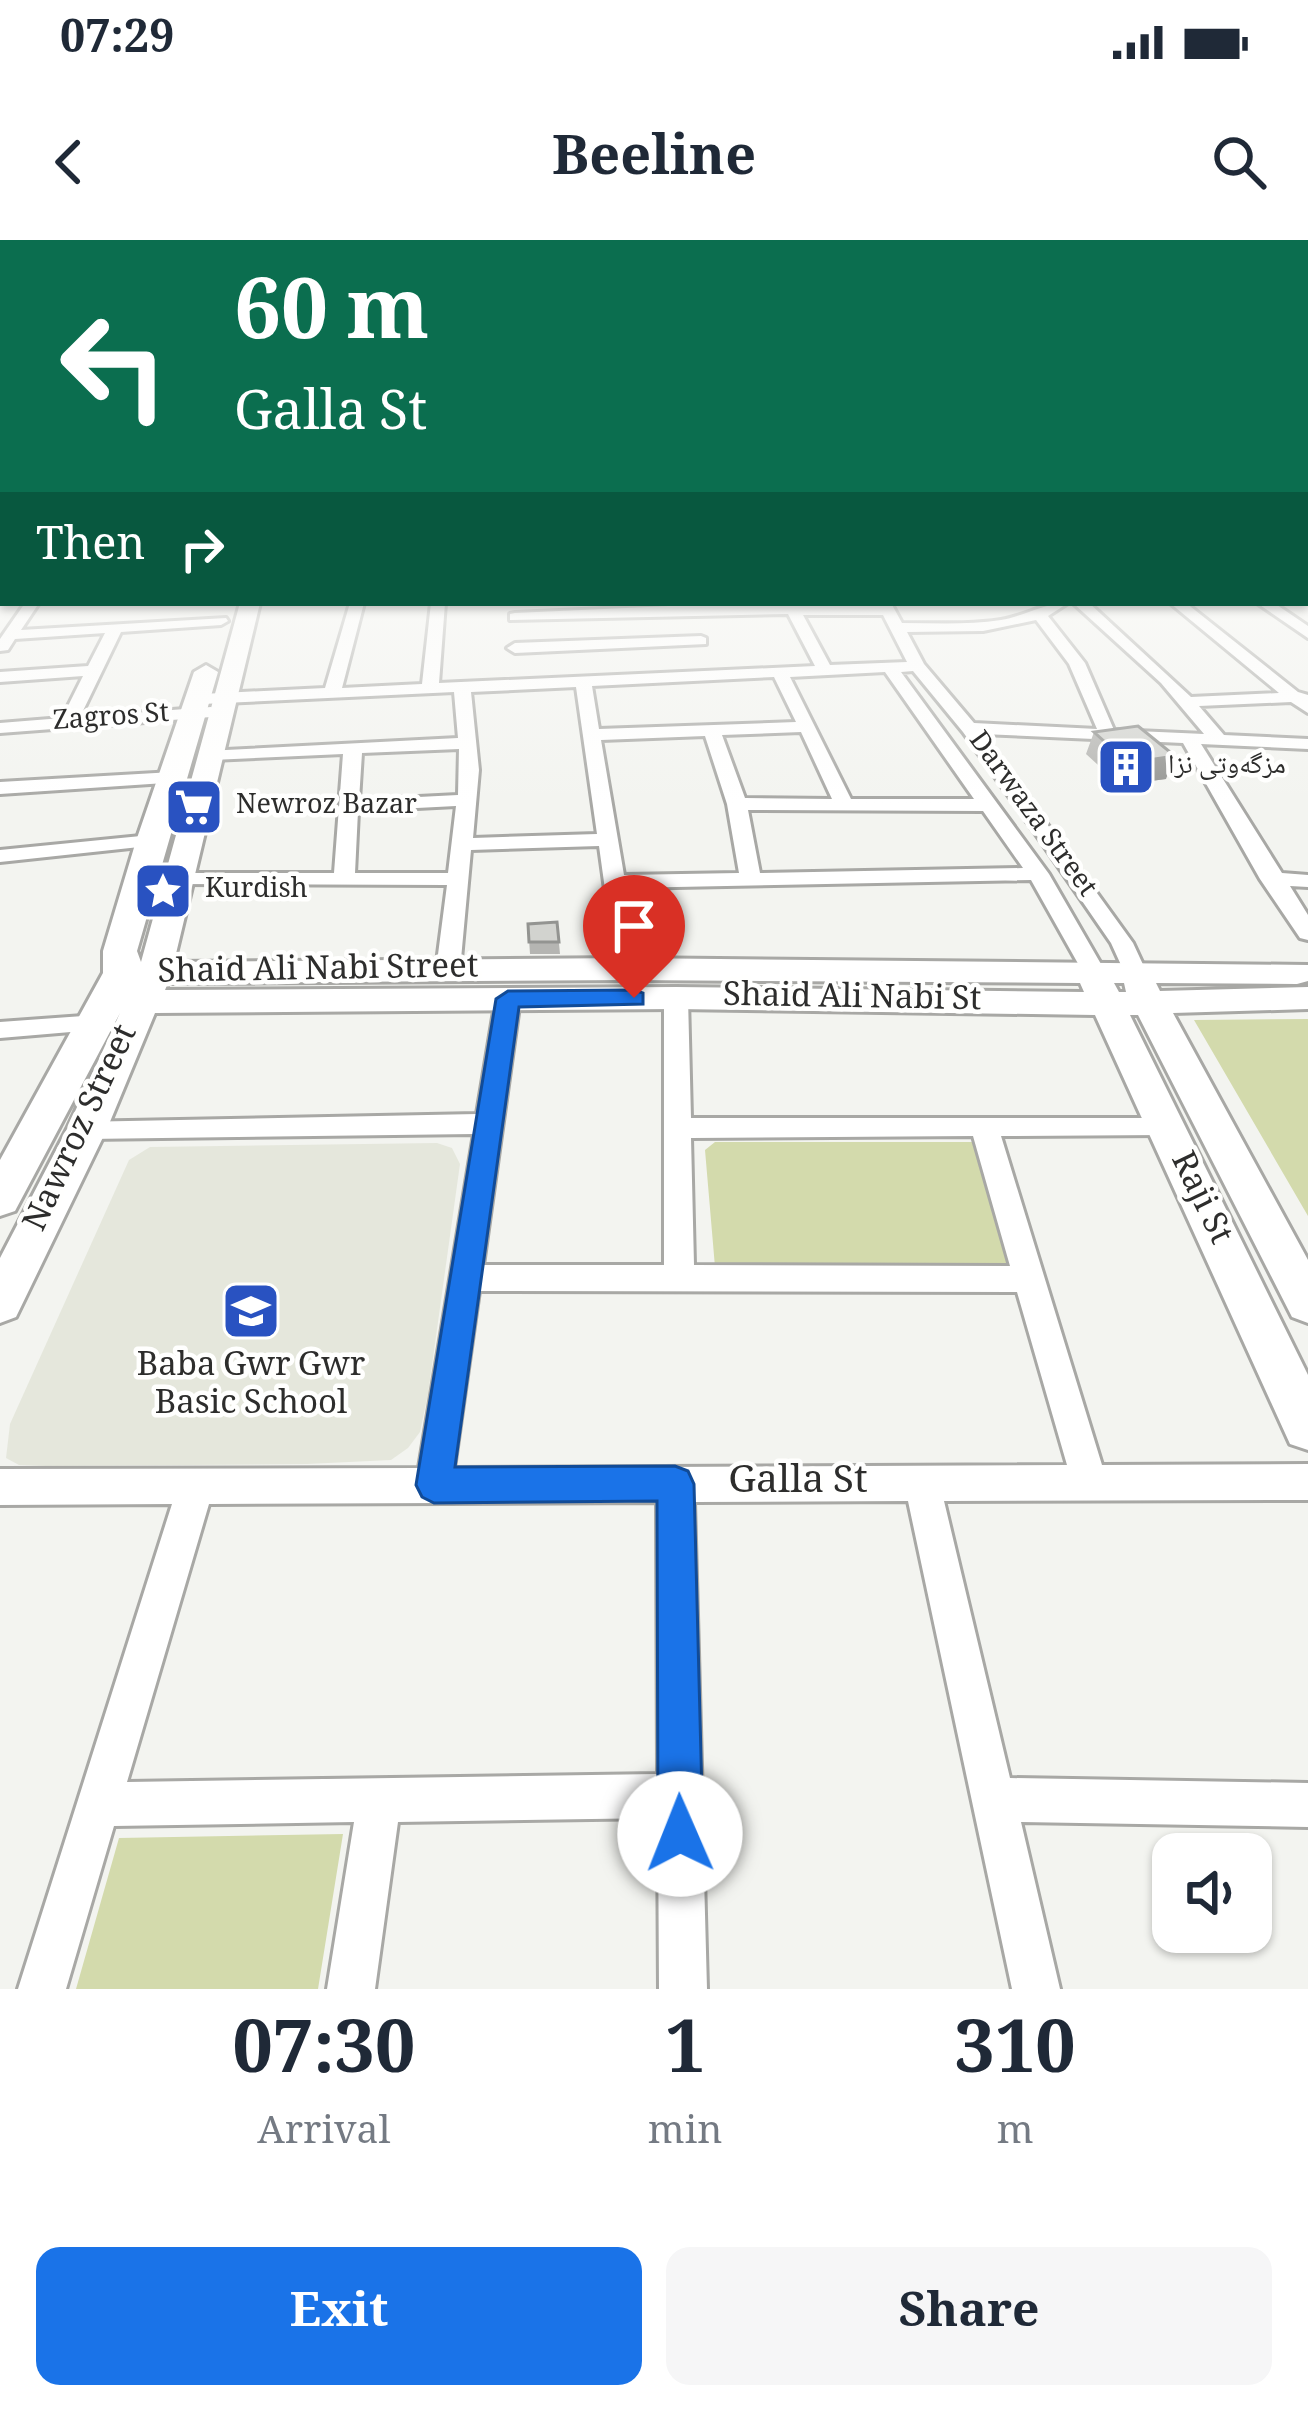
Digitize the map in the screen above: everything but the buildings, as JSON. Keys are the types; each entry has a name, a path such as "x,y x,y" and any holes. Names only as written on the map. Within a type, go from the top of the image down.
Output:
{"main road":[{"name":"Nawroz Street","path":"0,1199 12,1155 124,995 120,951 151,841 172,778 209,706 225,640"},
{"name":"Nawroz Street","path":"0,1304 87,1129 124,995 176,879 212,755 209,706"},
{"name":"Shaid Ali Nabi Street","path":"124,995 448,970 628,969 1120,987 1308,973"},
{"name":"Shaid Ali Nabi St","path":"124,995 676,998 1120,987 1308,998"},
{"name":"Raji St","path":"1120,987 1163,1125 1308,1427"},
{"name":"Raji St","path":"1120,987 1308,1304"}],"street":[{"path":"69,722 109,640"},
{"path":"332,692 347,640"},
{"path":"430,688 435,640"},
{"path":"515,640 516,684"},
{"path":"810,640 825,670"},
{"name":"Darwaza Street","path":"904,640 916,666 969,728 1113,930 1120,987"},
{"path":"1059,640 1077,663 1108,735"},
{"path":"1126,640 1219,740"},
{"path":"1225,640 1304,700"},
{"path":"515,648 701,641 710,676"},
{"name":"Zagros St","path":"0,728 332,692 916,666"},
{"name":"Darwaza Street","path":"889,667 1120,987"},
{"path":"0,677 93,671"},
{"path":"780,672 845,806"},
{"path":"584,681 628,969"},
{"path":"448,970 468,800 462,687"},
{"path":"1186,702 1304,700"},
{"path":"591,735 806,728"},
{"path":"969,728 1308,744"},
{"path":"712,731 737,804 751,881"},
{"path":"1189,739 1271,880 1308,933"},
{"path":"212,755 467,742"},
{"path":"344,879 353,747"},
{"path":"0,788 172,778"},
{"path":"349,806 468,800"},
{"path":"737,804 991,805"},
{"path":"464,844 607,839"},
{"path":"0,880 6,855 151,841"},
{"path":"613,882 1038,874"},
{"path":"176,879 461,879"},
{"path":"1271,880 1308,881"},
{"path":"0,1030 124,995"},
{"path":"676,998 679,1278"},
{"path":"434,1485 508,999"},
{"path":"87,1129 487,1124"},
{"path":"676,1128 1163,1125"},
{"path":"984,1126 1089,1481"},
{"path":"465,1277 1030,1280"},
{"path":"922,1482 1036,1989"},
{"name":"Galla St","path":"0,1487 1308,1482"},
{"path":"675,1484 683,1989"},
{"path":"42,1989 196,1486"},
{"path":"99,1804 680,1796"},
{"path":"351,1989 379,1800"},
{"path":"994,1800 1308,1805"}],"shaded area":[{"name":"Baba Gwr Gwr Basic School","path":"437,1143 452,1148 460,1164 428,1394 420,1432 408,1448 391,1460 307,1464 46,1466 19,1465 6,1458 10,1424 129,1160 150,1147"}],"green space":[{"path":"1308,1019 1308,1216 1194,1020"},
{"path":"715,1142 974,1142 1012,1264 715,1267 705,1150"},
{"path":"343,1834 318,1989 76,1989 119,1838"}],"place":[{"name":"مزگەوتی نزا","path":"1126,767"},
{"name":"Newroz Bazar","path":"194,807"},
{"name":"Kurdish","path":"163,891"},
{"name":"Baba Gwr Gwr Basic School","path":"251,1311"}],"route":[{"path":"634,998 508,999 434,1485 675,1484 680,1834"}]}
